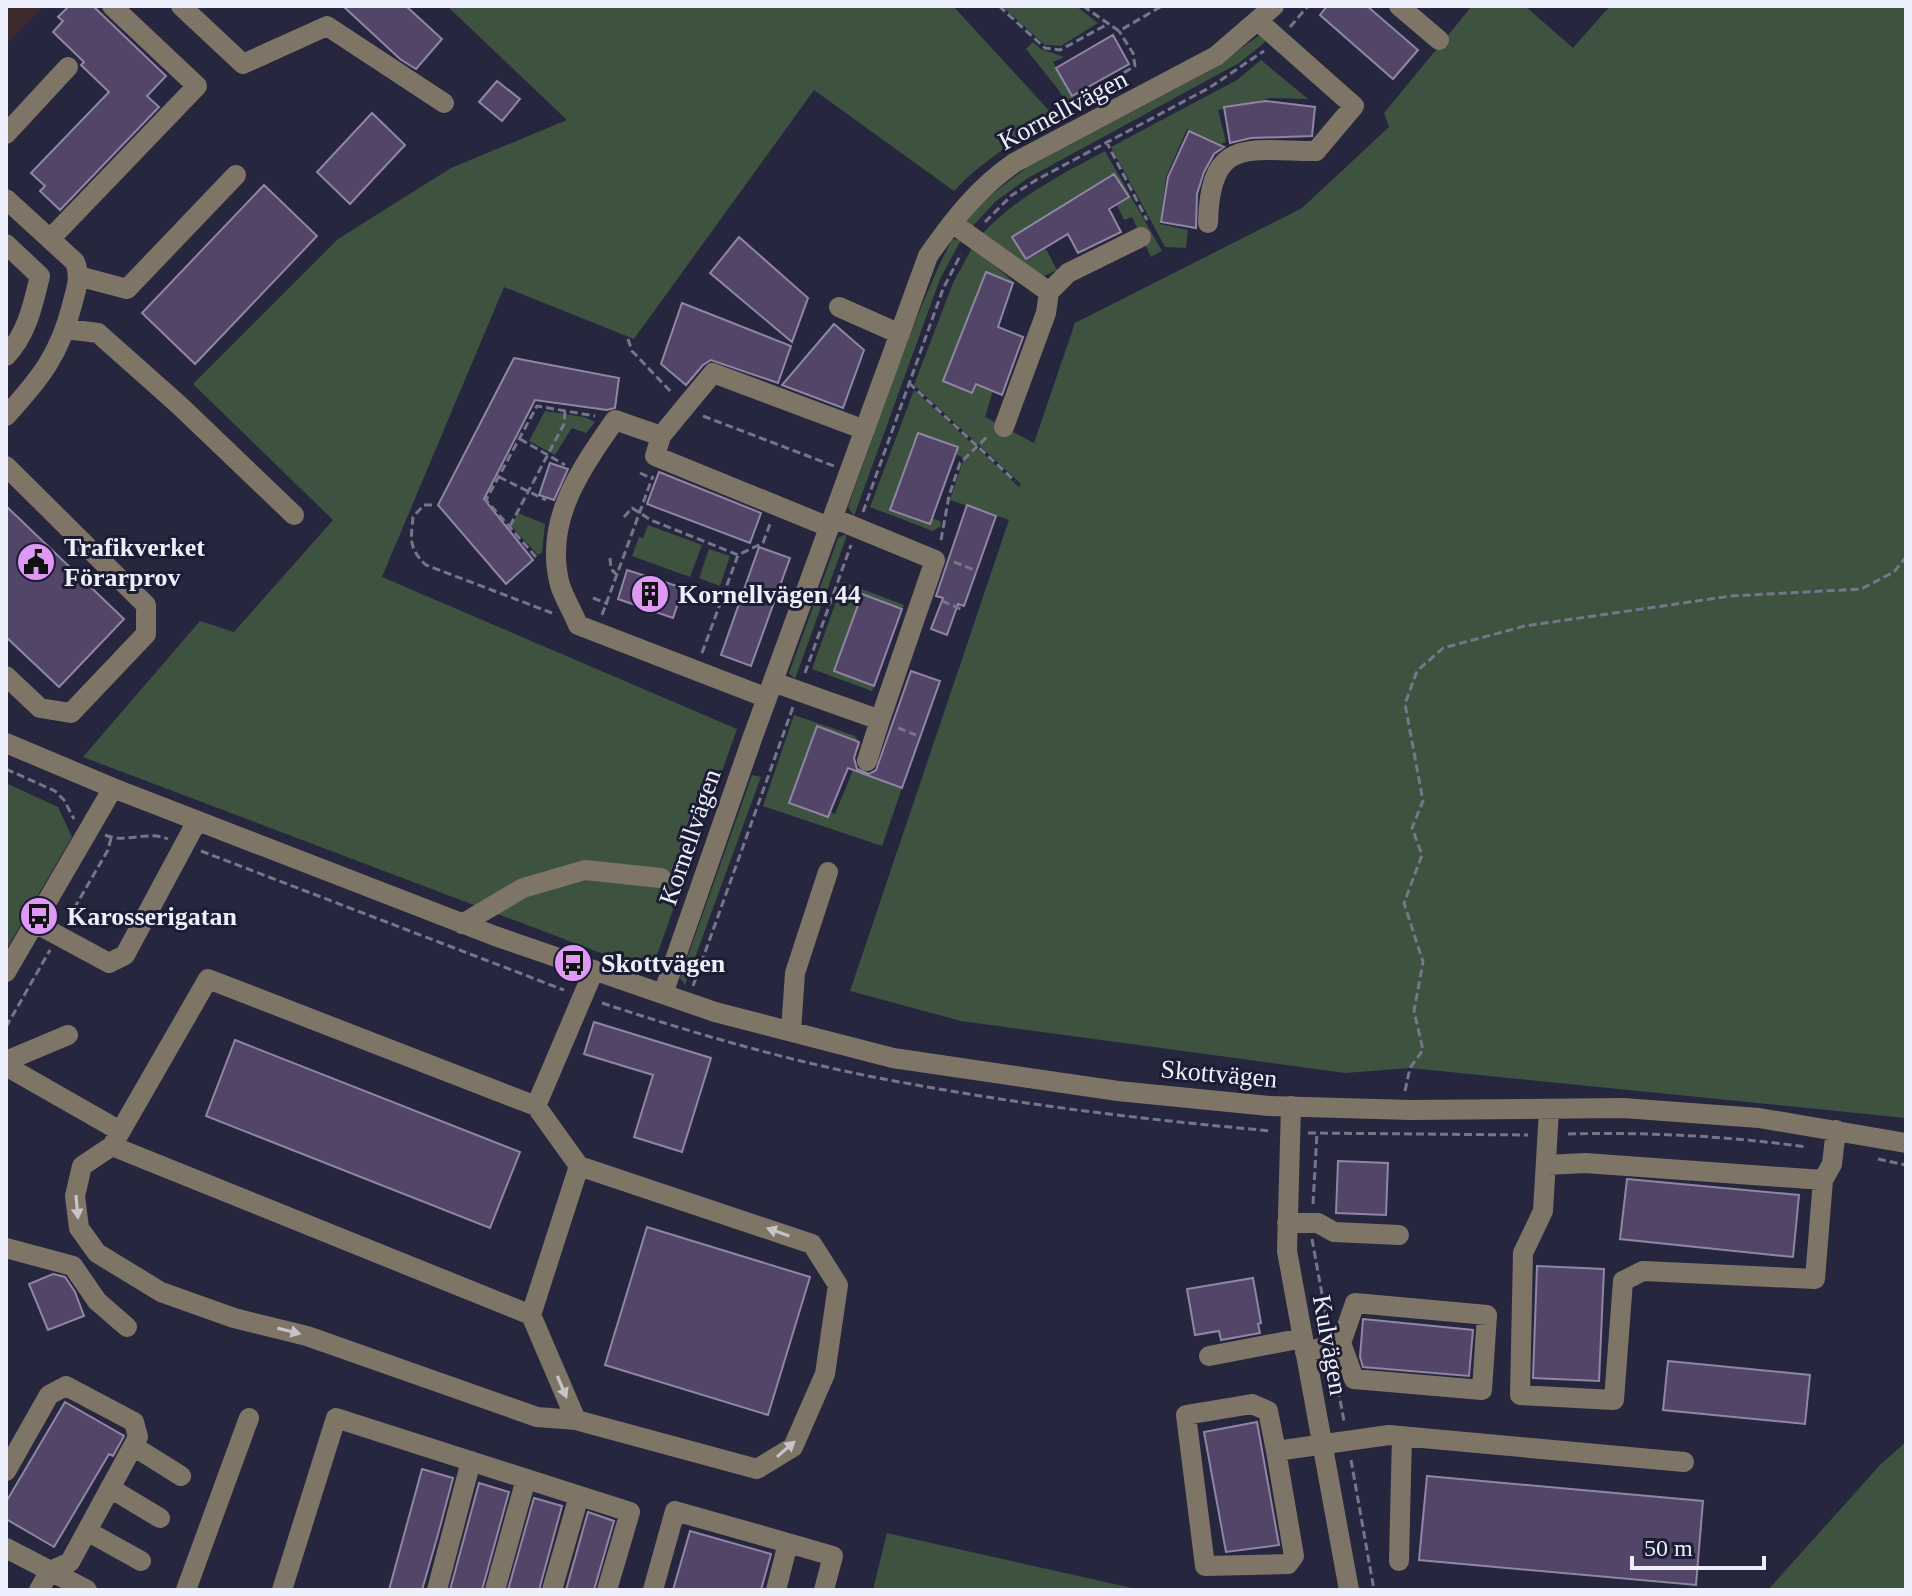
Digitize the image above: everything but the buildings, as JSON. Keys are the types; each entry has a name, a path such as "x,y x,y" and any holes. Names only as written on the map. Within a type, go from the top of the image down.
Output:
{"street":[{"path":"50,239 197,86 112,6"},
{"name":"Kornellvägen","path":"663,994 928,256 965,205 1014,163 1216,56 1274,6"},
{"path":"1399,6 1439,40"},
{"path":"192,10 243,64 327,26 444,103"},
{"path":"1208,223 1209,193 1224,162 1243,150 1316,151 1354,106 1258,21"},
{"path":"6,134 68,67"},
{"path":"78,276 127,289 236,175"},
{"path":"6,199 75,262 78,276 66,329 52,361 6,416"},
{"path":"952,223 1049,292"},
{"path":"1004,427 1046,313 1049,292 1068,273 1141,237"},
{"path":"6,244 40,276 31,315 14,348 6,356"},
{"path":"839,307 900,334"},
{"path":"66,329 98,333 294,515"},
{"path":"865,430 713,373 661,436 655,456 776,505 857,528 935,560 867,761"},
{"path":"661,436 615,420 578,472 555,543 560,585 578,625 695,670 770,690 798,691 880,720"},
{"path":"6,466 146,605 146,634 71,713 40,708 6,676"},
{"name":"Skottvägen","path":"6,743 462,924 663,994 893,1058 1118,1091 1291,1106 1401,1110 1638,1109 1759,1118 1835,1140 1906,1143"},
{"path":"6,972 113,788"},
{"path":"35,923 109,963 125,955 197,821"},
{"path":"462,924 523,888 585,870 661,878"},
{"path":"791,1031 795,973 828,872"},
{"path":"536,1106 594,970"},
{"path":"208,979 536,1106 579,1166 812,1244 838,1285 825,1374 793,1447 757,1469 576,1420 537,1417 307,1336 234,1318 161,1292 97,1253 79,1228 75,1196 82,1166 116,1138 208,979"},
{"path":"6,1064 68,1035"},
{"path":"6,1064 116,1138 531,1315"},
{"name":"Kulvägen","path":"1291,1106 1287,1251 1349,1590"},
{"path":"1549,1110 1543,1211 1523,1253 1520,1395 1614,1400 1623,1281 1643,1271 1815,1279 1823,1180 1832,1164 1835,1140"},
{"path":"1546,1165 1585,1163 1823,1180"},
{"path":"576,1420 531,1315 579,1166"},
{"path":"1287,1223 1318,1223 1334,1232 1399,1235"},
{"path":"6,1248 73,1266 97,1301 127,1327"},
{"path":"1355,1303 1487,1315 1482,1390 1354,1379 1341,1343 1355,1303"},
{"path":"1209,1356 1341,1343"},
{"path":"6,1471 49,1395 66,1386 134,1422 138,1437 70,1562 50,1571 39,1590"},
{"path":"1252,1404 1268,1411 1276,1451 1294,1556 1288,1564 1205,1566 1186,1415 1252,1404"},
{"path":"186,1590 249,1418"},
{"path":"282,1590 336,1418 630,1512 607,1590"},
{"path":"1399,1561 1402,1436"},
{"path":"1276,1451 1322,1443 1402,1436 1684,1462"},
{"path":"133,1446 181,1476"},
{"path":"437,1590 471,1461"},
{"path":"495,1590 526,1479"},
{"path":"110,1488 160,1518"},
{"path":"552,1590 579,1496"},
{"path":"653,1590 675,1511 833,1556 824,1590"},
{"path":"87,1531 141,1561"},
{"path":"776,1590 788,1543"},
{"path":"6,1548 87,1590"}],"path":[{"path":"999,6 1045,48 1060,50 1108,24"},
{"path":"1083,6 1119,31 1133,53 1135,66 1093,91"},
{"path":"1119,31 1162,6"},
{"path":"689,1002 943,289 972,237 1012,195 1106,141 1209,88 1246,64 1277,40 1308,6"},
{"path":"1106,141 1153,231 1141,237"},
{"path":"628,339 632,351 664,383 682,407 838,467"},
{"path":"909,383 1015,481"},
{"path":"558,565 538,558 486,500 537,406 615,420"},
{"path":"510,526 564,424 565,411"},
{"path":"977,571 944,558 935,560 948,514 949,496 960,463 995,429 1004,427"},
{"path":"520,439 578,472"},
{"path":"591,629 608,604 660,458"},
{"path":"640,473 653,478"},
{"path":"499,477 565,509"},
{"path":"432,505 424,505 413,517 411,541 415,555 426,565 551,614 572,610"},
{"path":"695,670 738,555 763,543 776,505"},
{"path":"624,517 632,508 641,511 651,520 738,555"},
{"path":"1401,1110 1410,1068 1423,1050 1414,1011 1423,962 1404,903 1422,855 1412,828 1423,801 1405,704 1417,671 1443,648 1525,626 1731,596 1861,589 1894,572 1906,557"},
{"path":"610,558 611,569 618,576"},
{"path":"593,598 608,604"},
{"path":"1548,1134 1641,1132 1748,1139 1835,1140"},
{"path":"1877,1159 1906,1165"}],"shaded area":[{"path":"6,6 43,6 6,45"}],"green space":[{"path":"447,6 953,6 1055,117 989,160 954,191 814,90 634,339 504,287 382,577 737,729 651,972 83,757 200,621 234,632 333,520 193,384 338,239 451,168 567,120"},
{"path":"1002,6 1076,6 1098,23 1061,46 1045,45"},
{"path":"1472,6 1525,6 1573,48 1610,6 1906,6 1906,1118 1410,1068 1345,1073 961,1021 850,991 1009,520 950,500 964,458 955,454 891,510 929,524 932,518 940,521 941,526 933,531 870,507 914,390 1019,487 1021,484 914,385 953,283 971,250 975,249 1015,283 986,272 943,381 972,393 984,364 993,391 985,417 1034,443 1075,323 1302,208 1389,127 1384,113"},
{"path":"1261,34 1266,39 1264,43 1239,63 1028,178 996,201 971,228 966,221 983,201 1026,168 1211,70"},
{"path":"1033,42 1041,49 1064,57 1053,62 1072,96 1089,86 1095,96 1071,109 1026,49"},
{"path":"1261,60 1308,99 1271,98 1218,110 1226,142 1221,144 1187,129 1166,177 1160,224 1188,230 1186,248 1165,247 1111,147 1237,80"},
{"path":"1105,151 1162,251 1151,257 1132,217 1124,220 1117,205 1128,197 1114,174 1012,237 1026,260 1046,249 1057,270 1040,278 982,234 1024,198"},
{"path":"952,239 961,240 940,279 854,516 848,507 909,338"},
{"path":"545,411 584,417 595,422 586,433 572,428 555,455 529,441"},
{"path":"518,513 545,524 542,553 538,555 511,526"},
{"path":"648,525 702,545 690,577 632,556 639,537 643,538"},
{"path":"846,534 795,679 789,673 838,538"},
{"path":"709,549 730,556 720,586 699,578"},
{"path":"843,582 904,605 902,609 863,595 874,686 872,691 812,669"},
{"path":"794,715 855,736 860,744 859,749 854,747 855,740 817,726 789,803 828,817 830,812 835,814 853,770 902,788 882,846 763,806"},
{"path":"752,775 761,777 685,985 680,978"},
{"path":"6,783 58,807 72,837 6,950"},
{"path":"1906,1442 1906,1590 1768,1590 1880,1465"},
{"path":"887,1533 1141,1590 873,1590"}],"place":[{"name":"Trafikverket Förarprov","path":"36,562"},
{"name":"Kornellvägen 44","path":"650,594"},
{"name":"Karosserigatan","path":"39,916"},
{"name":"Skottvägen","path":"573,963"}]}
